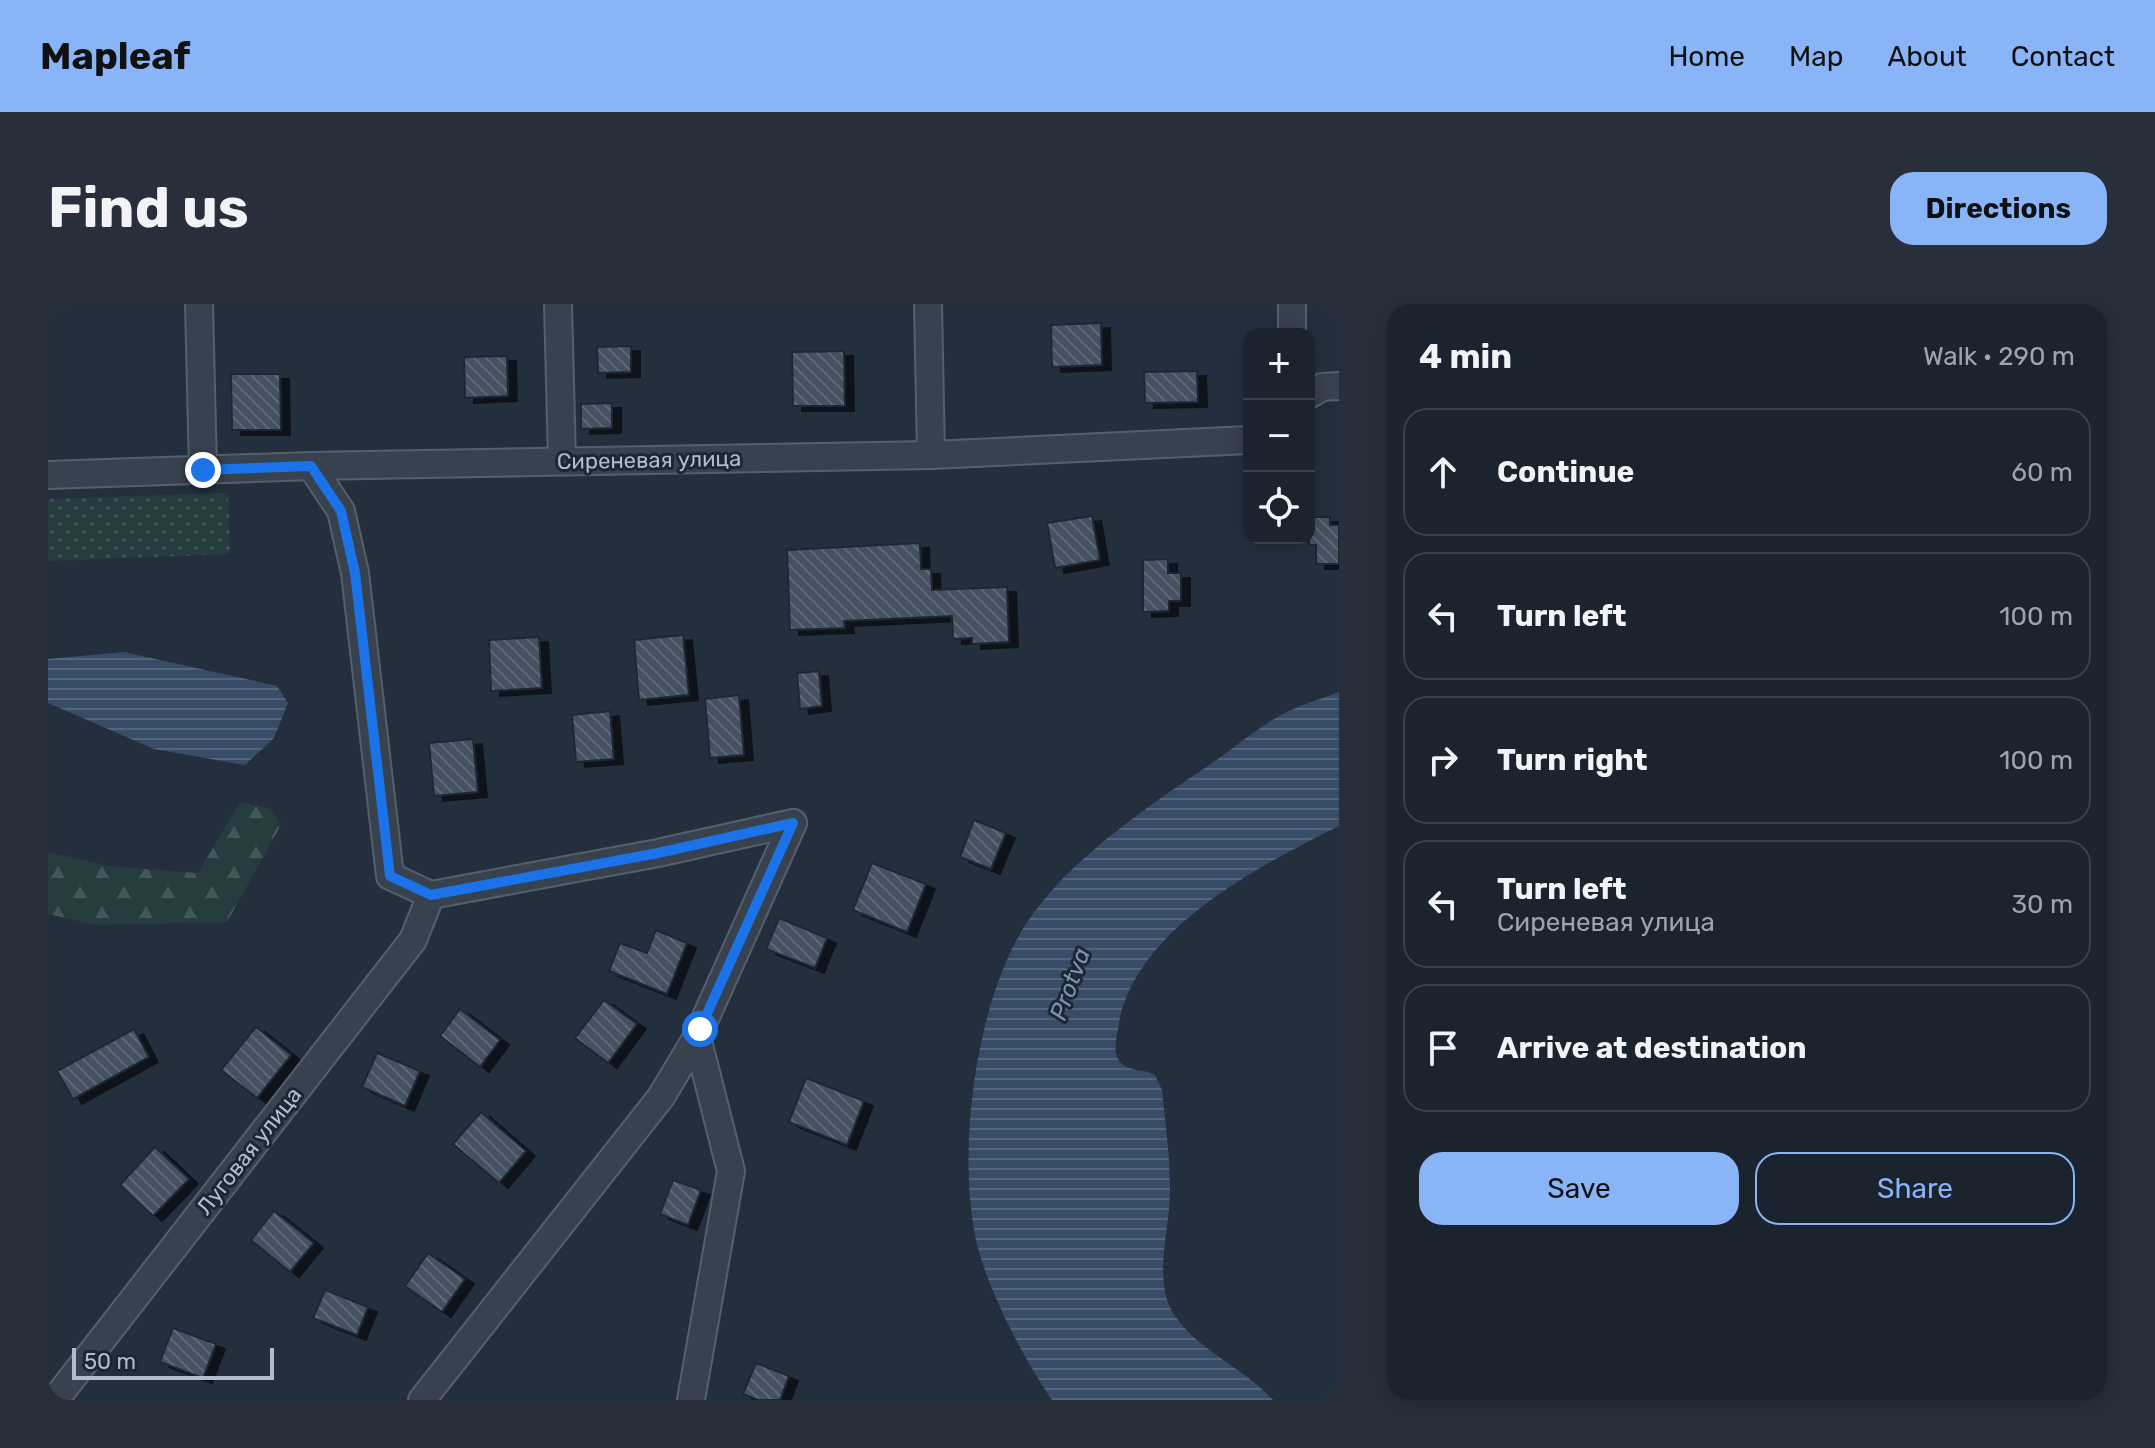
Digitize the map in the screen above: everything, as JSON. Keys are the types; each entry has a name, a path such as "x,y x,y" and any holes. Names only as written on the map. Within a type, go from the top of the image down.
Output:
{"street":[{"path":"199,304 203,470"},
{"path":"558,304 562,461"},
{"path":"928,304 931,455"},
{"path":"1292,304 1292,328"},
{"path":"1315,391 1322,387 1339,386"},
{"name":"Сиреневая улица","path":"48,475 311,466 931,455 1243,440"},
{"path":"311,466 341,511 355,573 390,876 431,895 658,853 793,823 697,1037 661,1097 422,1400"},
{"name":"Луговая улица","path":"55,1400 413,940 431,895"},
{"path":"691,1400 731,1171 697,1037"}],"green space":[{"path":"228,493 230,554 48,561 48,499"},
{"path":"240,802 270,809 281,825 227,922 96,925 48,914 48,852 108,866 198,873"}],"water":[{"path":"124,652 277,686 288,703 274,738 245,765 154,749 48,703 48,659"},
{"name":"Protva","path":"1339,692 1339,826 1237,882 1173,932 1147,962 1128,994 1116,1043 1116,1056 1121,1063 1155,1075 1162,1090 1170,1176 1163,1271 1168,1302 1175,1316 1196,1339 1273,1400 1052,1400 1020,1347 991,1286 978,1248 971,1211 970,1126 974,1082 982,1037 1008,957 1026,924 1044,900 1065,876 1114,833 1266,724 1296,708"}],"building":[{"path":"1101,323 1102,365 1052,367 1051,325"},
{"path":"631,346 631,372 598,373 597,347"},
{"path":"844,351 845,406 793,406 792,352"},
{"path":"507,356 508,396 465,398 464,357"},
{"path":"1197,371 1198,402 1145,403 1144,372"},
{"path":"231,374 280,374 281,430 232,430"},
{"path":"612,403 612,428 581,429 581,404"},
{"path":"1092,516 1100,560 1055,568 1047,523"},
{"path":"1315,517 1330,517 1330,525 1339,525 1339,564 1316,564 1316,545 1309,545 1315,544"},
{"path":"920,543 921,569 931,569 932,590 1007,587 1009,642 972,644 972,638 953,639 952,616 844,621 845,628 790,630 787,550"},
{"path":"1168,559 1168,573 1181,573 1181,601 1169,601 1169,611 1143,612 1143,560"},
{"path":"683,635 689,695 639,700 634,640"},
{"path":"539,637 542,688 491,691 489,640"},
{"path":"819,671 822,706 800,709 797,673"},
{"path":"739,695 744,755 710,758 705,699"},
{"path":"610,711 614,759 576,762 572,715"},
{"path":"473,739 478,792 434,796 429,743"},
{"path":"974,820 1006,833 991,869 960,857"},
{"path":"872,863 926,884 907,932 853,910"},
{"path":"779,918 827,938 815,968 766,949"},
{"path":"656,930 687,943 667,994 609,971 620,943 647,953"},
{"path":"604,1000 637,1024 608,1063 575,1038"},
{"path":"460,1009 500,1040 480,1067 440,1036"},
{"path":"256,1027 291,1055 257,1098 221,1070"},
{"path":"134,1029 149,1057 73,1099 57,1071"},
{"path":"377,1053 420,1071 405,1106 362,1087"},
{"path":"806,1078 864,1101 847,1145 789,1122"},
{"path":"481,1112 526,1151 499,1183 453,1144"},
{"path":"155,1147 189,1179 153,1216 120,1185"},
{"path":"673,1180 701,1190 688,1225 660,1214"},
{"path":"274,1211 314,1243 290,1272 251,1240"},
{"path":"428,1253 465,1279 442,1312 405,1286"},
{"path":"325,1290 368,1307 357,1335 313,1318"},
{"path":"173,1328 216,1344 203,1378 160,1362"},
{"path":"756,1363 789,1376 780,1400 758,1400 743,1394"}],"route":[{"path":"203,470 311,466 341,511 355,573 390,876 431,895 658,853 793,823 700,1029"}]}
